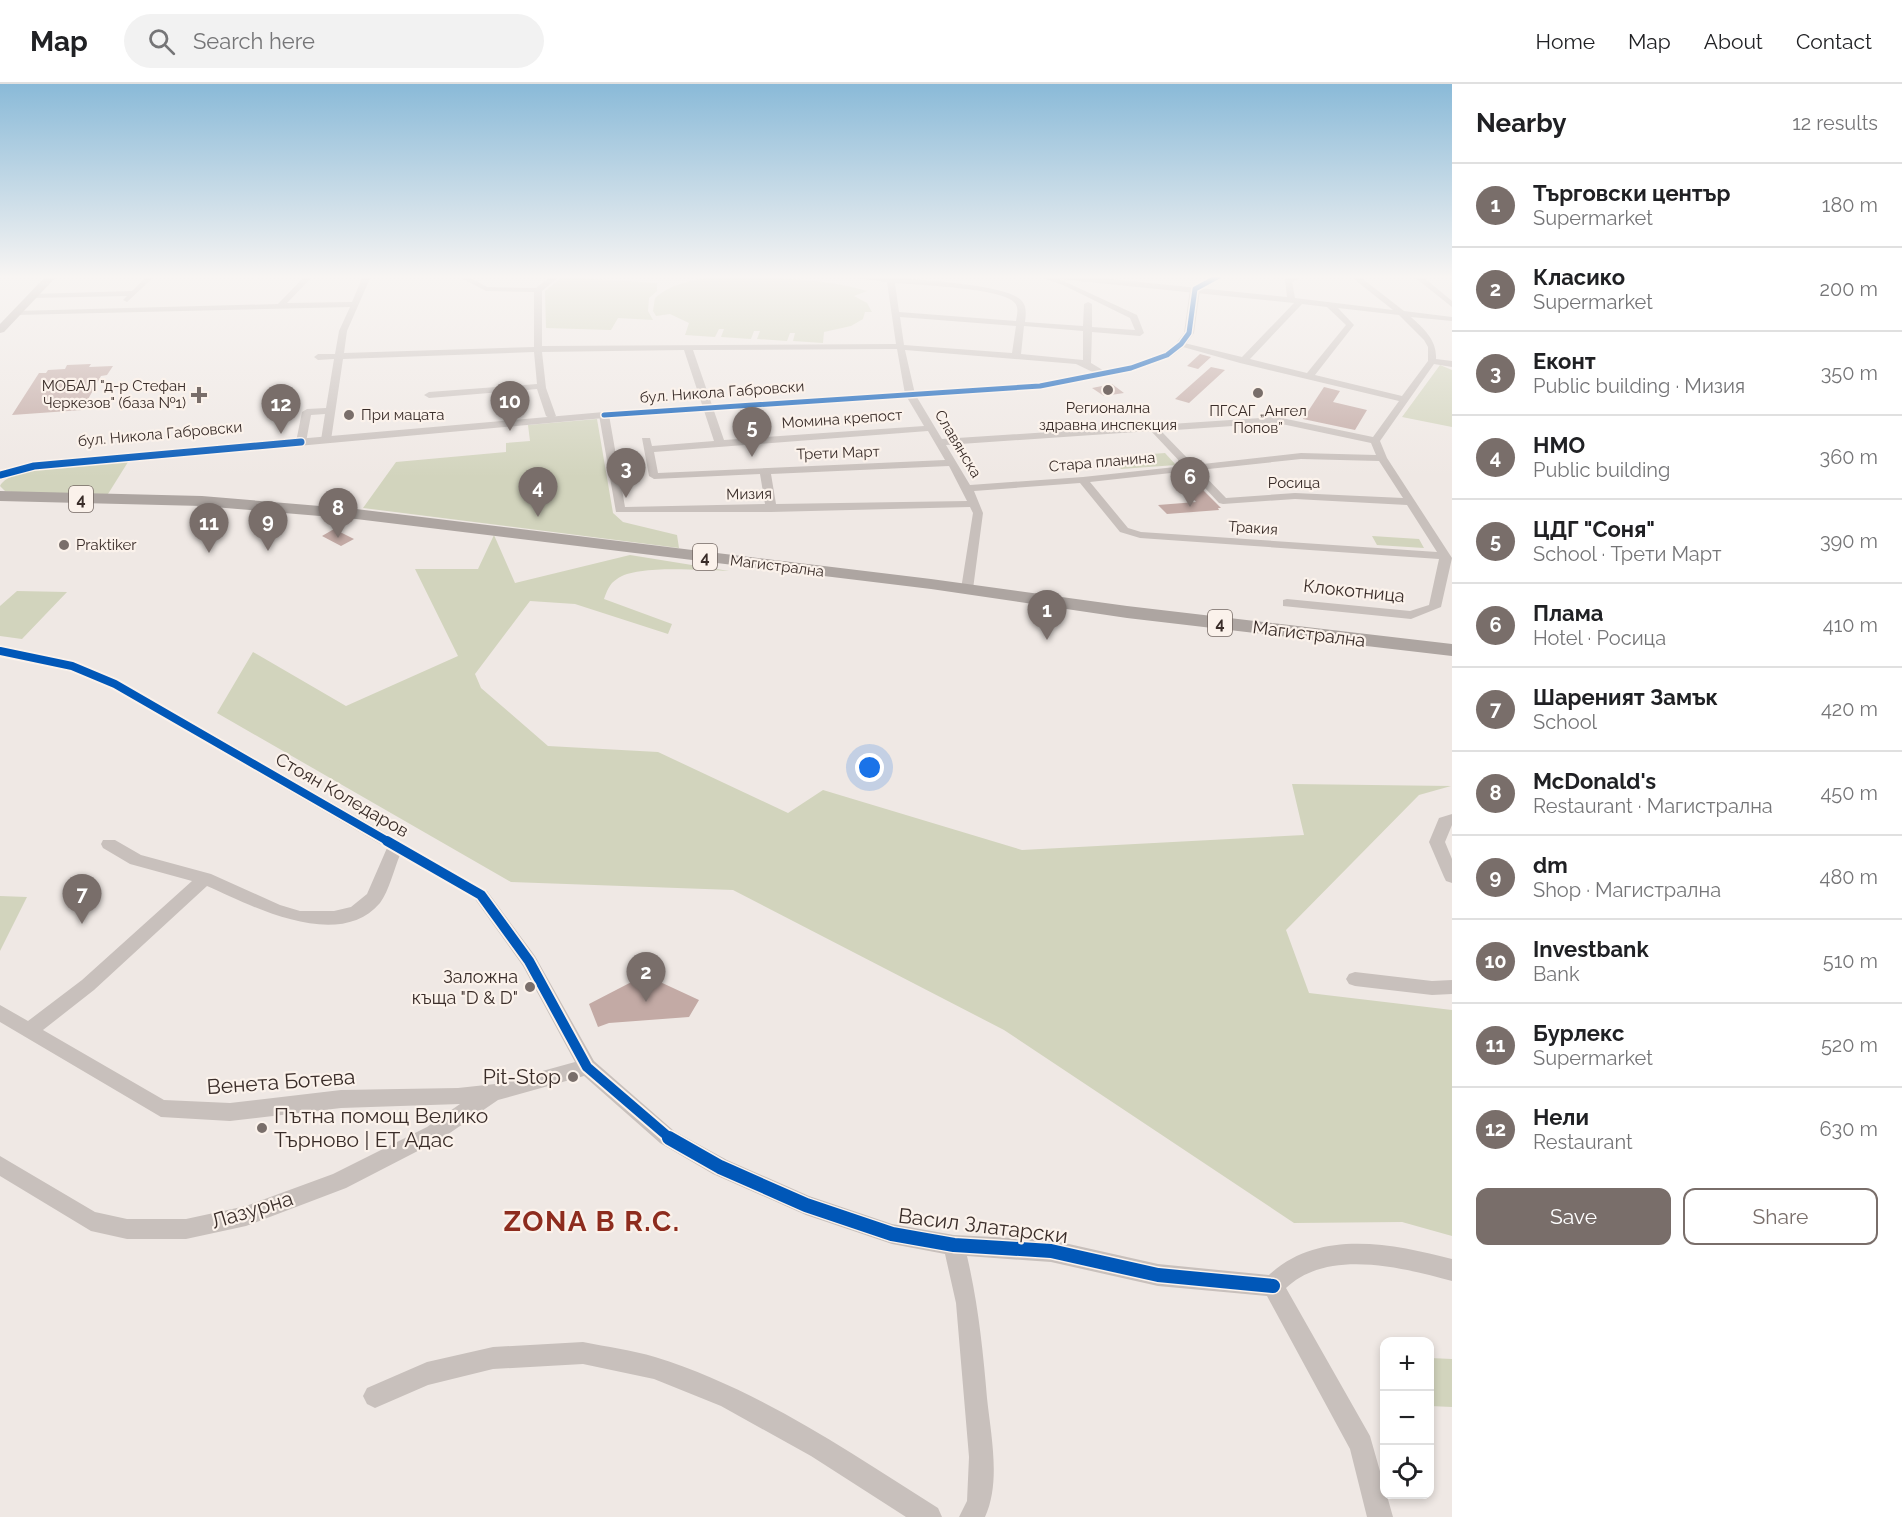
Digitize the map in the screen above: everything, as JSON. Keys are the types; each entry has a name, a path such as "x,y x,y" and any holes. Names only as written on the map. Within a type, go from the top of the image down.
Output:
{"main road":[{"name":"Магистрална","path":"0,496 232,502 356,514 968,589 1127,612 1452,650"},
{"name":"Магистрална","path":"0,502 212,507 459,527"},
{"path":"0,513 22,503"},
{"name":"Магистрална","path":"988,592 1029,594 1452,645"},
{"path":"1413,639 1452,640"}],"street":[{"path":"326,438 341,343"},
{"path":"538,343 544,403 551,416"},
{"name":"Славянска","path":"899,343 906,362 910,394 974,504 978,520 968,589"},
{"path":"1016,356 1018,343"},
{"path":"1088,343 1088,364"},
{"path":"1243,361 1259,343"},
{"path":"1309,376 1336,343"},
{"path":"1375,441 1432,361 1432,347 1429,343"},
{"path":"1179,345 1404,399"},
{"name":"бул. Никола Габровски","path":"0,462 709,408 1040,386 1152,362 1167,355 1179,345"},
{"path":"318,357 538,349 900,347 1088,364 1103,374"},
{"path":"688,348 720,444"},
{"path":"1432,361 1452,364"},
{"path":"429,394 543,386"},
{"path":"301,440 307,412 330,411"},
{"name":"бул. Никола Габровски","path":"326,438 551,416 604,416"},
{"name":"Мизия","path":"604,416 621,510 974,504"},
{"path":"940,442 1277,420 1375,441"},
{"name":"Росица","path":"1152,427 1223,501 1296,496 1411,502"},
{"name":"Момина крепост","path":"654,477 647,444 720,444 931,428"},
{"name":"бул. Никола Габровски","path":"0,475 34,466 301,440"},
{"path":"1375,441 1382,458 1449,561"},
{"name":"Стара планина","path":"967,489 1083,480 1307,455 1382,458"},
{"name":"Трети Март","path":"654,477 952,463"},
{"path":"765,471 771,509"},
{"name":"Тракия","path":"1083,480 1124,530 1140,535 1288,545 1449,561"},
{"name":"Клокотница","path":"1287,603 1411,615 1435,607 1449,561"},
{"name":"Стоян Коледаров","path":"0,651 72,666 97,675 481,895 529,961 588,1067"},
{"path":"1452,819 1444,822 1437,843 1452,877"},
{"path":"109,844 136,861 206,878 275,910 300,917 356,913 374,898 396,845"},
{"path":"28,1031 97,977 206,878"},
{"path":"1355,979 1432,988 1452,987"},
{"name":"Венета Ботева","path":"0,1012 28,1031 161,1108 230,1112 341,1099 458,1096 495,1092 588,1067"},
{"name":"Васил Златарски","path":"588,1067 667,1137 720,1167 806,1205 892,1234 954,1245 1051,1251 1158,1275 1274,1286"},
{"name":"Лазурна","path":"0,1165 91,1221 127,1229 186,1229 246,1216 339,1181 434,1133 495,1092"},
{"path":"954,1245 967,1303 981,1457 979,1502 972,1517"},
{"path":"1380,1517 1361,1445 1274,1286 1283,1274 1326,1257 1390,1255 1452,1270"},
{"path":"375,1396 427,1374 493,1358 583,1353 654,1368 728,1397 812,1442 929,1517"}],"green space":[{"path":"1440,365 1452,370 1452,427 1402,417"},
{"path":"597,419 613,513 623,522 677,535 679,548 363,508 396,462 506,452 506,443 530,441 528,425"},
{"path":"1165,453 1176,465 1121,469 1111,457"},
{"path":"128,462 108,494 18,493 5,491 0,486 21,473 38,469"},
{"path":"494,535 515,583 630,555 729,571 671,569 640,571 627,574 612,583 604,599 672,624 668,634 575,604 530,601 475,674 481,688 548,746 658,752 788,813 823,790 1022,850 1304,835 1292,784 1451,786 1419,795 1286,930 1309,993 1452,1010 1452,1236 1402,1222 1294,1223 1004,1030 733,890 511,882 217,713 253,652 346,706 458,656 415,569 478,569"},
{"path":"1372,536 1419,539 1424,548 1377,545"},
{"path":"17,591 67,592 22,639 0,636 0,606"},
{"path":"0,896 27,897 0,951"},
{"path":"1434,1358 1452,1359 1452,1407 1434,1406"}],"building":[{"path":"1200,354 1211,357 1198,369 1187,366"},
{"path":"91,364 89,367 113,366 107,375 101,376 82,410 12,415 39,373 65,369 67,365"},
{"path":"1211,367 1225,370 1189,403 1175,399"},
{"name":"Регионална здравна инспекция","path":"1112,384 1124,393 1104,396 1092,388"},
{"path":"1324,387 1340,391 1333,402 1367,410 1355,430 1303,419"},
{"path":"1201,488 1221,508 1218,508 1219,510 1167,514 1158,505 1196,502 1184,489"},
{"path":"334,529 354,539 341,546 322,536"},
{"path":"645,975 699,1000 689,1017 609,1023 598,1027 589,1004"}],"cycle path":[{"path":"604,415 1040,386 1131,368 1167,355 1182,343"},
{"path":"0,475 34,466 301,442"},
{"path":"0,651 72,666 115,684 481,895 529,961 587,1067 667,1137 720,1167 806,1205 892,1234 954,1245 1051,1251 1158,1275 1273,1286"}],"place":[{"name":"Регионална здравна инспекция","path":"1108,390"},
{"name":"ПГСАГ „Ангел Попов”","path":"1258,393"},
{"name":"МОБАЛ \"д-р Стефан Черкезов\" (база №1)","path":"199,395"},
{"name":"При мацата","path":"349,415"},
{"name":"Investbank","path":"510,431"},
{"name":"Нели","path":"281,434"},
{"name":"ЦДГ \"Соня\"","path":"752,457"},
{"name":"Еконт","path":"626,498"},
{"name":"Плама","path":"1190,507"},
{"name":"HMO","path":"538,517"},
{"name":"McDonald's","path":"338,538"},
{"name":"Praktiker","path":"64,545"},
{"name":"dm","path":"268,551"},
{"name":"Бурлекс","path":"209,553"},
{"name":"Търговски център","path":"1047,640"},
{"name":"Шареният Замък","path":"82,924"},
{"name":"Заложна къща \"D & D\"","path":"530,987"},
{"name":"Класико","path":"646,1002"},
{"name":"Pit-Stop","path":"573,1077"},
{"name":"Пътна помощ Велико Търново | ЕТ Адас","path":"262,1128"}],"district":[{"name":"ZONA B R.C.","path":"592,1221"}]}
